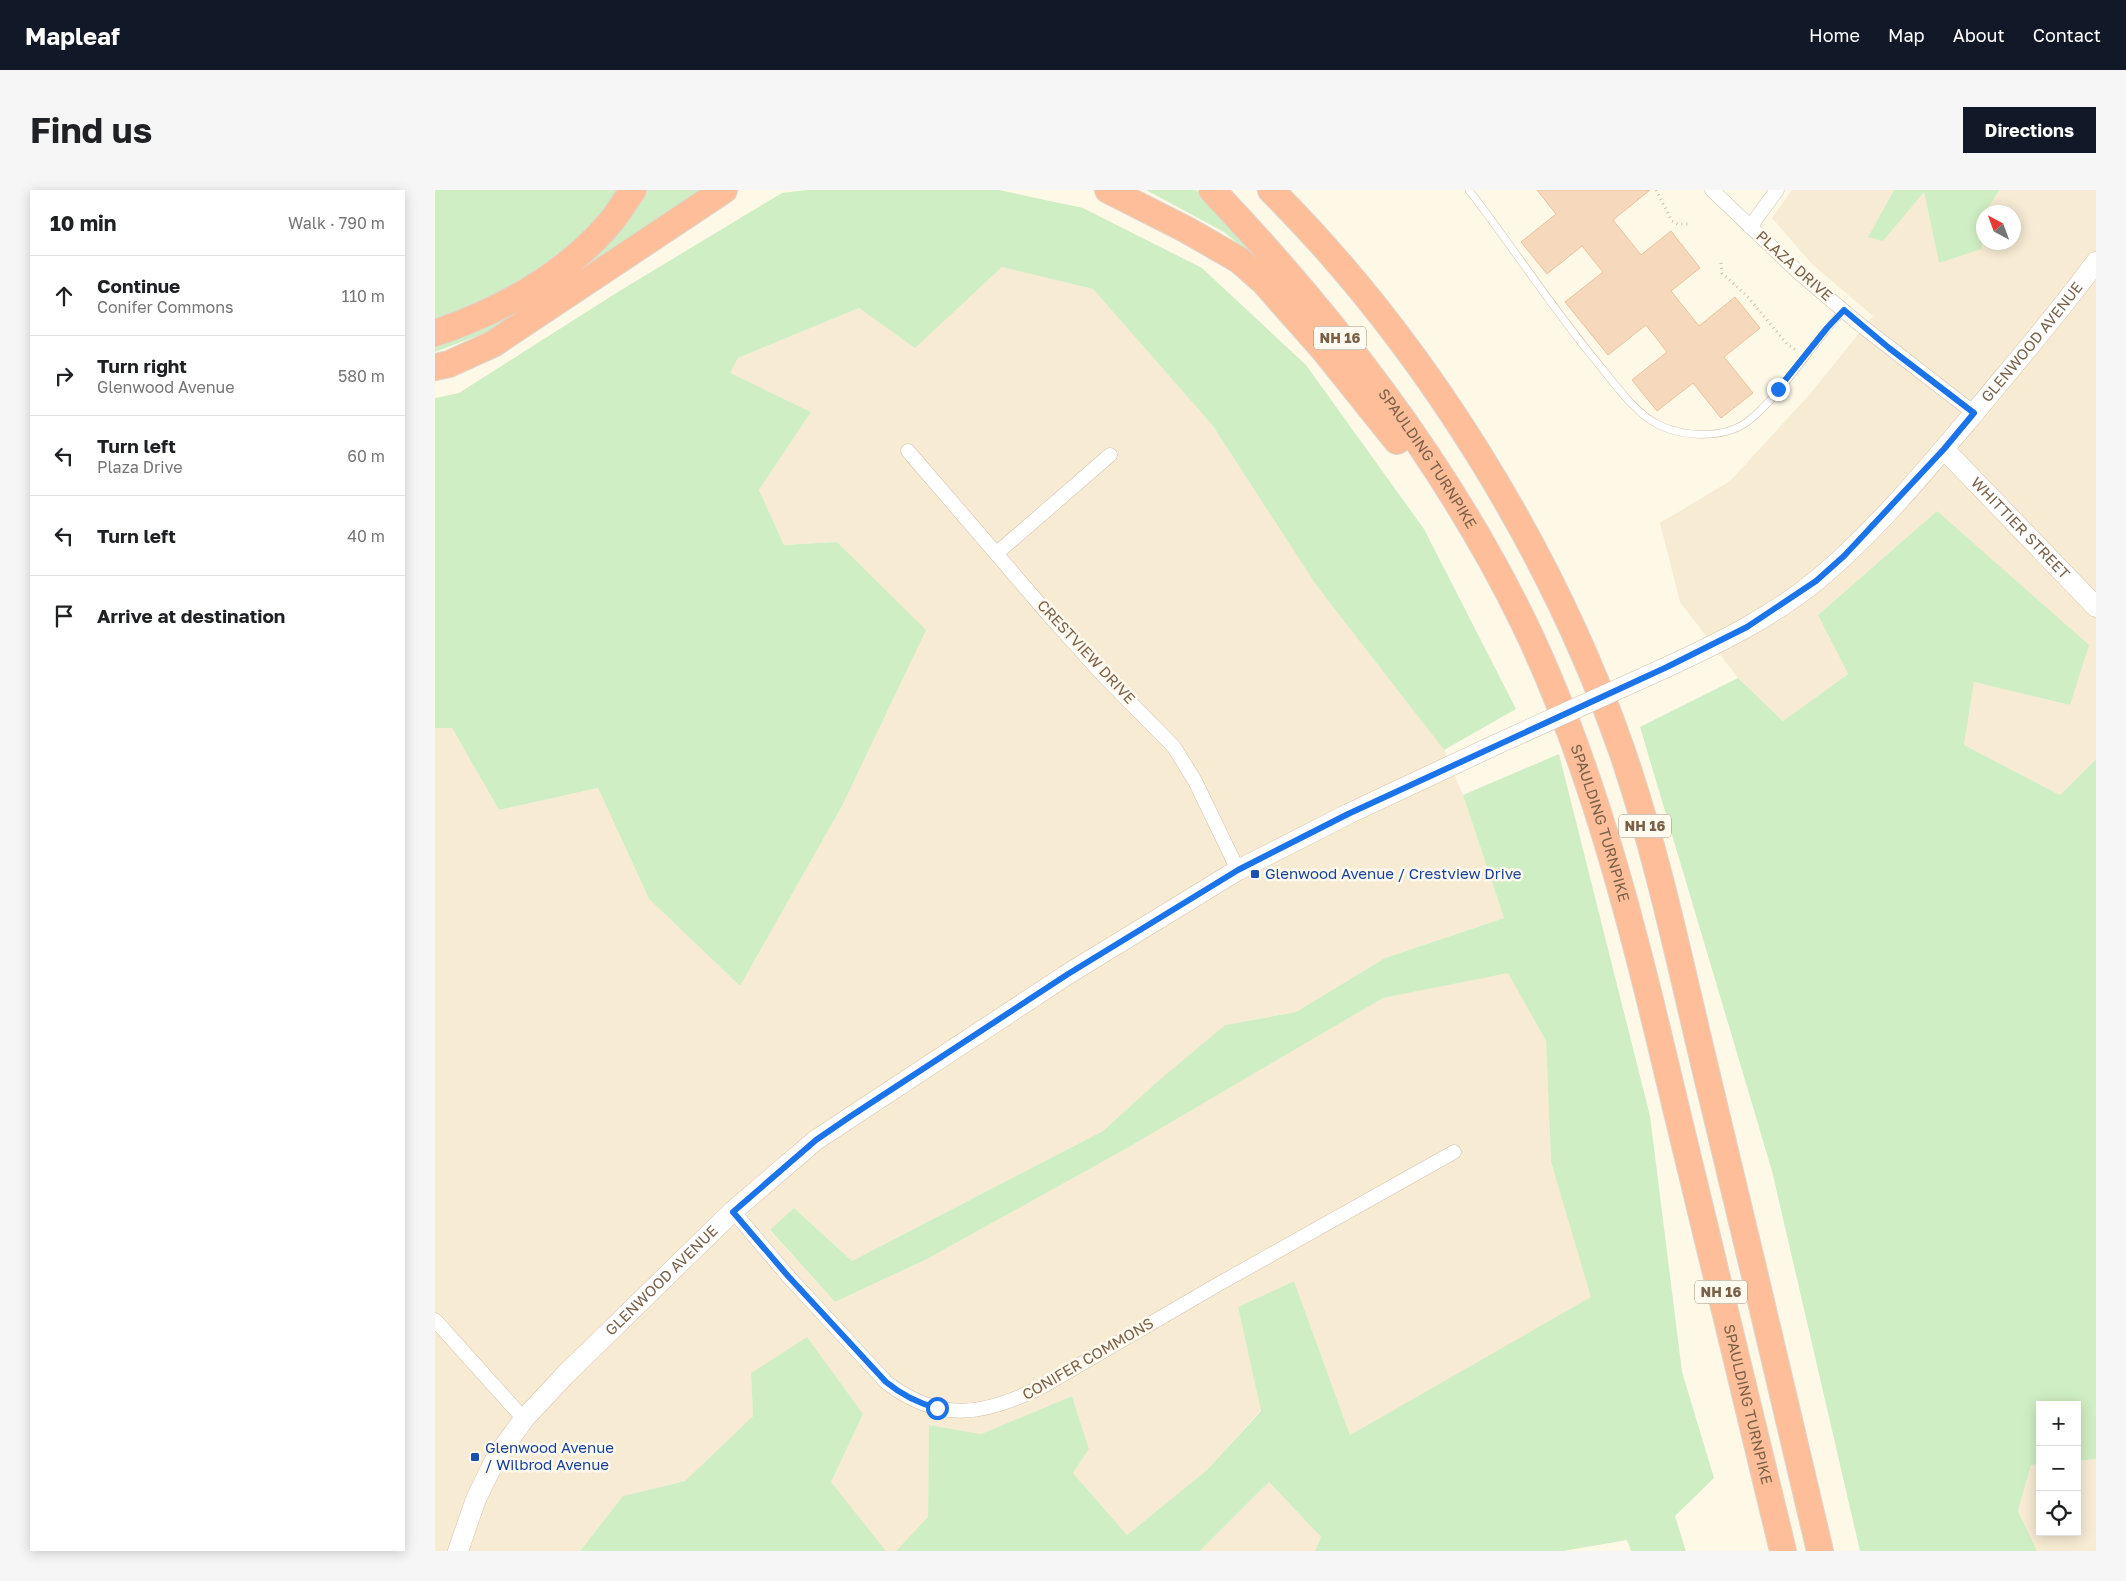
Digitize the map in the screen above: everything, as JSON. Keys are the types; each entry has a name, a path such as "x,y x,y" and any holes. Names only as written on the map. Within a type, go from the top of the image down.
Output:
{"highway":[{"path":"435,333 484,315 514,300 561,268 609,224 633,190"},
{"path":"435,367 449,364 493,344 724,190"},
{"path":"1108,190 1161,216 1239,260 1264,282 1324,350 1417,467 1454,498"},
{"name":"SPAULDING TURNPIKE","path":"1212,190 1268,249 1307,296 1409,431 1454,498 1503,583 1546,673 1575,742 1609,844 1659,1034 1783,1551"},
{"name":"NH 16","path":"1271,190 1322,244 1363,292 1436,391 1471,444 1524,535 1587,663 1621,750 1657,869 1819,1551"}],"street":[{"name":"PLAZA DRIVE","path":"1712,190 1797,271 1883,343 1974,413"},
{"path":"1750,227 1777,190"},
{"name":"GLENWOOD AVENUE","path":"458,1551 476,1499 493,1465 524,1418 565,1374 733,1212 816,1140 1068,974 1238,870 1348,814 1667,667 1747,627 1816,581 1873,527 1944,449 2032,344 2096,262"},
{"name":"WHITTIER STREET","path":"1944,449 2096,607"},
{"name":"CRESTVIEW DRIVE","path":"908,451 1103,674 1174,747 1195,781 1238,870"},
{"path":"997,553 1110,455"},
{"name":"CONIFER COMMONS","path":"733,1212 788,1276 886,1382 902,1394 919,1403 937,1408 975,1411 994,1408 1016,1400 1043,1386 1225,1280 1454,1152"},
{"path":"435,1320 524,1418"}],"lane":[{"path":"1469,190 1505,237 1575,338 1631,402 1659,424 1694,433 1713,433 1731,430 1746,422 1767,402 1844,310"}],"path":[{"path":"1657,190 1672,221 1678,224 1688,224"},
{"path":"1721,263 1722,273 1760,309 1787,344"}],"shaded area":[{"path":"1792,190 1894,190 1868,237 1924,192 1939,263 1979,250 2021,250 2021,205 1989,205 2000,190 2096,190 2096,759 2060,795 1964,745 1974,682 2070,705 1937,511 1818,615 1848,674 1783,721 1738,678 1680,602 1660,523 1730,481 1810,394 1873,316 1813,265 1772,218"},
{"path":"1002,267 1093,289 1213,426 1316,585 1444,750 1463,795 1504,918 1385,958 1296,1012 1225,1025 1158,1081 1103,1131 852,1261 794,1208 770,1231 835,1302 927,1259 1129,1147 1383,998 1508,972 1546,1041 1551,1162 1592,1297 1350,1435 1294,1281 1238,1307 1261,1410 1207,1470 1127,1535 1073,1473 1089,1449 1072,1396 981,1434 929,1425 928,1518 896,1551 886,1551 830,1482 863,1414 751,1373 753,1416 685,1481 623,1496 580,1551 435,1551 435,728 452,728 499,810 598,788 649,899 740,986 842,806 925,630 837,542 784,545 759,490 811,412 729,373 738,358 859,308 915,347"},
{"path":"2096,1459 2096,1551 2037,1551 2018,1511 2031,1465 2036,1464 2036,1536 2081,1536 2081,1461"},
{"path":"1269,1482 1321,1537 1315,1551 1200,1551"}],"green space":[{"path":"435,190 623,190 583,232 538,268 489,298 435,319"},
{"path":"642,190 705,190 490,331 435,352 435,341 471,328"},
{"path":"807,190 999,190 1083,208 1202,268 1306,365 1424,529 1516,709 1444,750 1316,585 1213,426 1093,289 1002,267 915,348 859,308 738,358 730,373 811,412 759,490 784,545 837,542 926,630 842,806 740,986 649,899 598,788 499,810 452,728 435,728 435,398 459,393 621,290 782,193"},
{"path":"1146,190 1196,190 1227,220 1265,266 1224,232"},
{"path":"1894,190 2000,190 1989,205 1976,205 1976,250 1979,250 1939,263 1924,192 1883,241 1868,237"},
{"path":"1937,511 2089,645 2070,705 1974,682 1964,745 2060,795 2096,759 2096,1459 2081,1461 2081,1401 2036,1401 2036,1464 2031,1465 2018,1511 2037,1551 1860,1551 1772,1171 1640,727 1738,678 1783,721 1848,674 1818,615"},
{"path":"1559,754 1650,1116 1682,1372 1714,1478 1675,1516 1686,1551 1631,1551 1627,1540 1563,1551 1315,1551 1321,1537 1269,1482 1200,1551 896,1551 928,1517 929,1425 981,1434 1072,1396 1089,1449 1073,1473 1127,1535 1207,1470 1261,1411 1238,1307 1294,1281 1350,1435 1591,1297 1551,1162 1546,1041 1508,973 1383,998 1129,1147 927,1259 835,1302 770,1230 794,1208 852,1261 1103,1131 1158,1081 1225,1025 1296,1012 1385,958 1504,918 1463,795"},
{"path":"807,1337 863,1414 831,1482 886,1551 580,1551 623,1496 685,1481 753,1416 751,1373"}],"building":[{"path":"1537,190 1650,190 1613,220 1641,255 1671,231 1700,268 1671,291 1699,326 1735,297 1760,328 1724,357 1753,393 1721,418 1693,383 1657,411 1632,380 1667,352 1646,325 1608,355 1565,302 1603,272 1582,246 1547,274 1521,242 1556,214"}],"place":[{"name":"Glenwood Avenue / Crestview Drive","path":"1255,874"},
{"name":"Glenwood Avenue / Wilbrod Avenue","path":"475,1457"}],"route":[{"path":"937,1408 919,1403 902,1394 886,1382 788,1276 733,1212 780,1169 816,1140 851,1116 1068,974 1238,870 1348,814 1710,647 1747,627 1783,604 1816,581 1844,556 1944,449 1974,413 1858,324 1844,310 1827,328 1778,389"}]}
